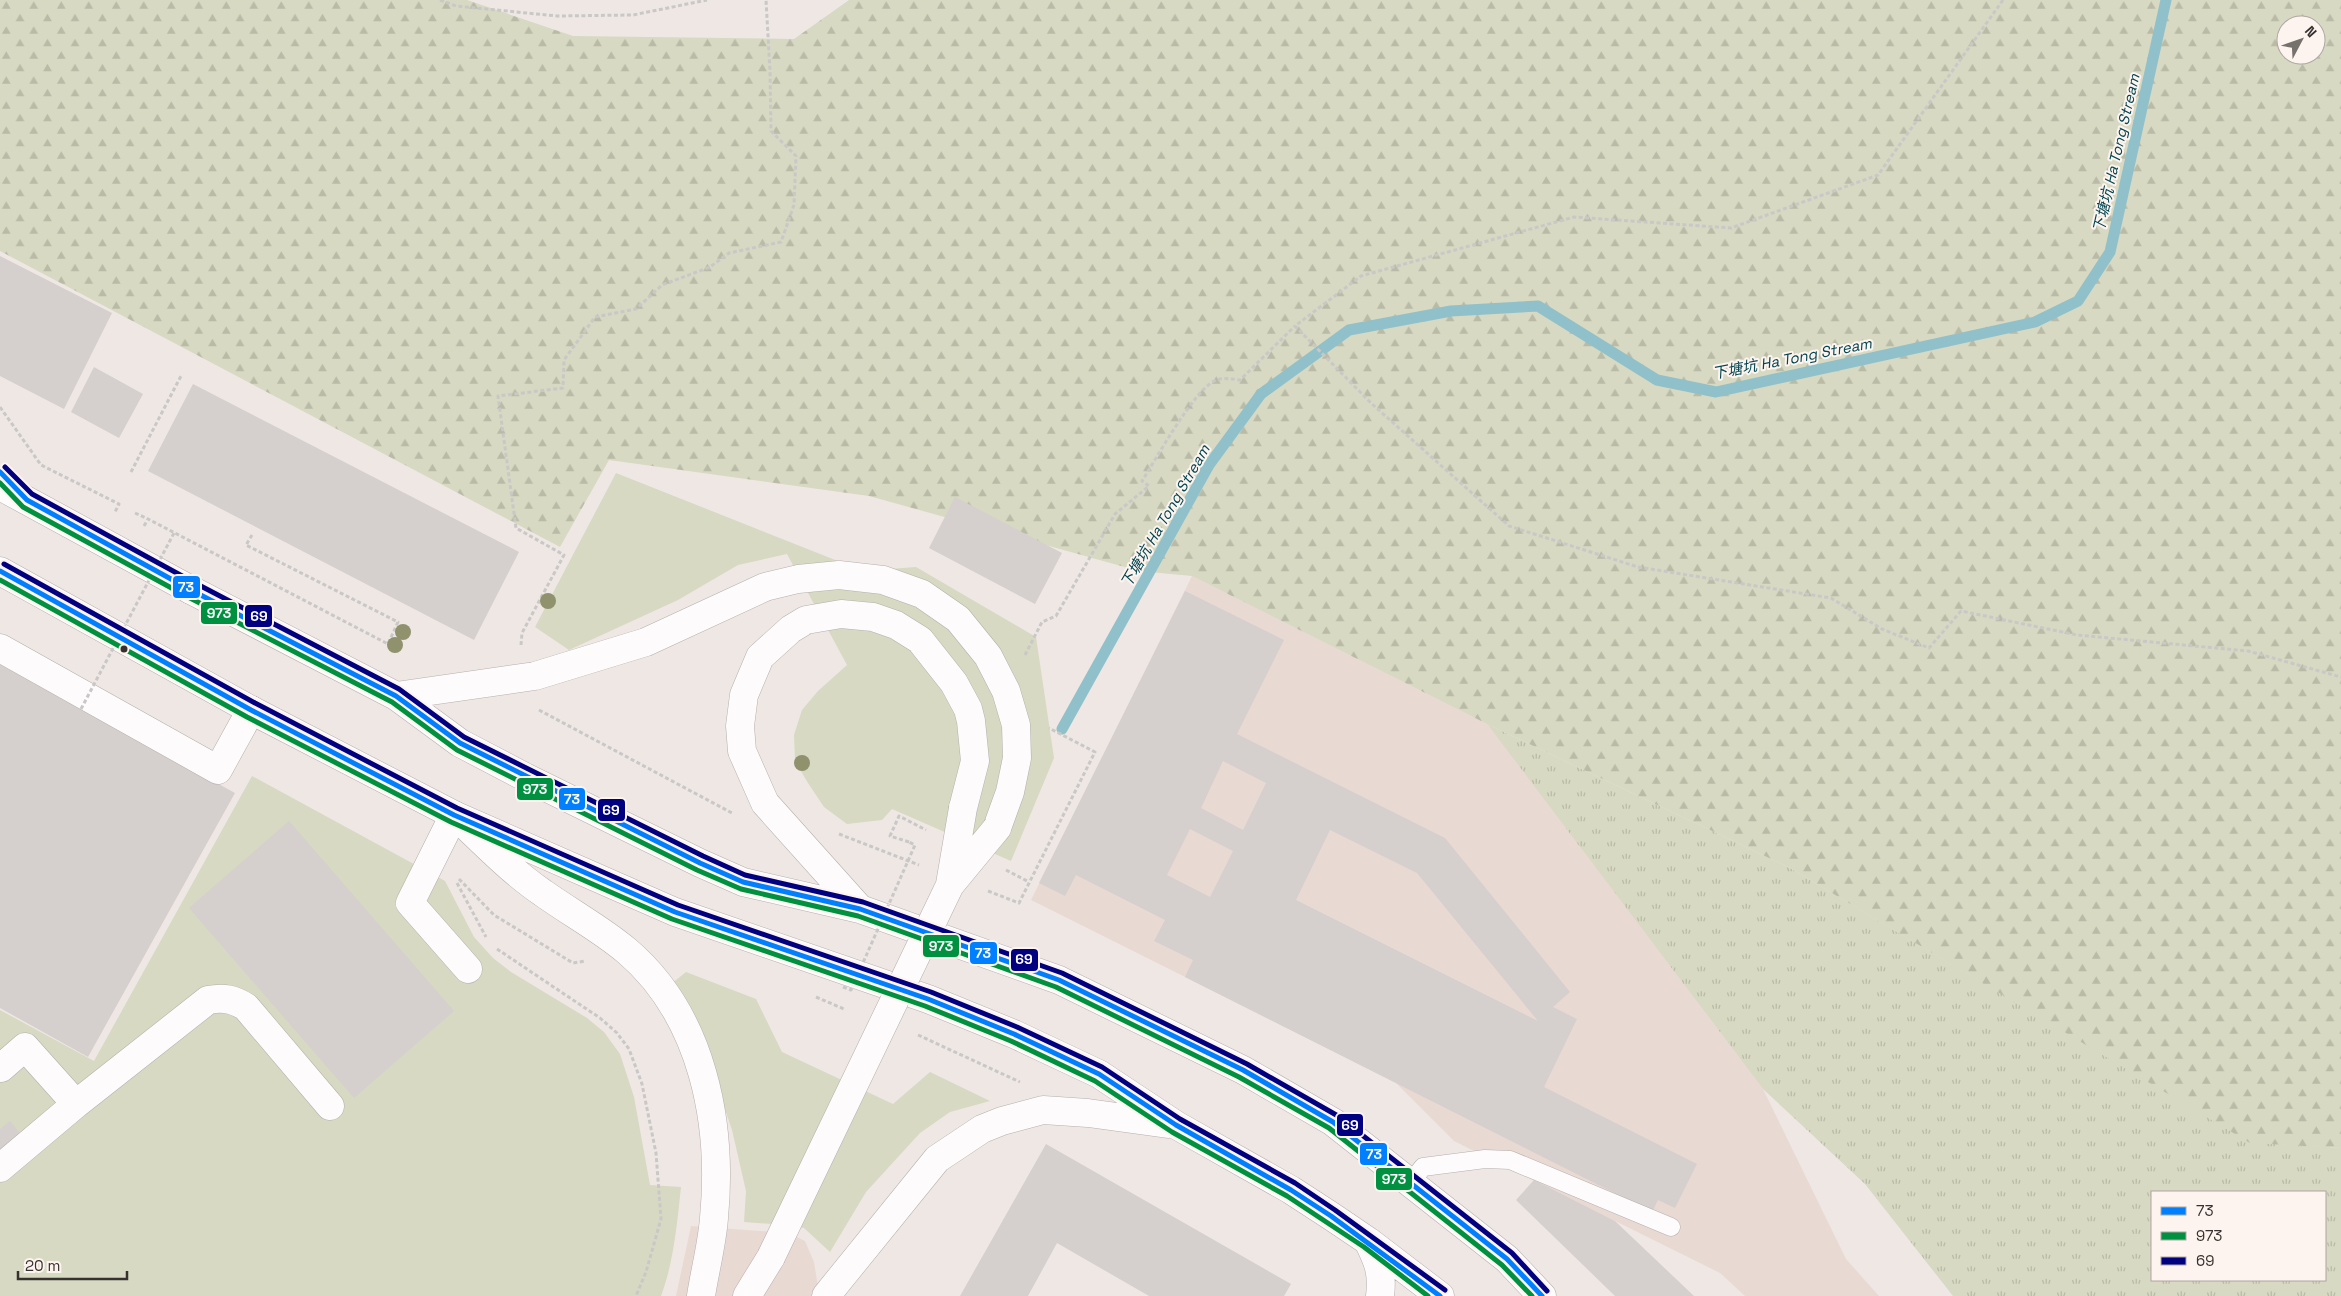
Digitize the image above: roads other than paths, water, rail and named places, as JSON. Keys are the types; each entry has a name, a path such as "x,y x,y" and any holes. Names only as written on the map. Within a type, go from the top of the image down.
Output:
{"main road":[{"path":"0,472 27,500"},
{"path":"0,486 191,590 396,696 460,743 525,778 700,863 743,882 860,909 1059,980 1243,1070 1333,1122 1507,1259 1542,1296"},
{"path":"0,571 251,710 454,815 674,912 928,999 1099,1074 1176,1125 1290,1190 1368,1241 1440,1296"},
{"path":"396,696 535,676 646,642 765,587 798,579 839,575 883,580 922,594 958,619 988,656 1006,691 1016,725 1016,758 1010,792 997,828 950,885 771,1257 747,1296"},
{"path":"860,909 765,802 742,751 740,726 744,696 760,657 791,629 806,620 841,614 873,617 896,625 920,640 954,683 968,709 972,721 975,761 950,885"},
{"path":"0,648 218,770 251,710"},
{"path":"454,815 410,903 468,969"},
{"path":"454,815 542,893 626,950 648,970 676,1010 692,1044 709,1100 716,1142 714,1216 701,1296"},
{"path":"0,1168 76,1104 208,1000 221,997 235,1000 246,1007 330,1106"},
{"path":"1,1069 25,1046 76,1104"},
{"path":"826,1296 937,1159 958,1143 982,1129 1002,1121 1043,1110 1088,1113 1176,1125"},
{"path":"1368,1241 1383,1279 1380,1296"}],"lane":[{"path":"1411,1182 1423,1167 1485,1158 1510,1160 1672,1227"}],"waterway":[{"name":"下塘坑 Ha Tong Stream","path":"1062,729 1209,465 1261,394 1349,330 1451,311 1538,306 1657,380 1716,392 2035,322 2078,301 2110,252 2166,0"}]}
